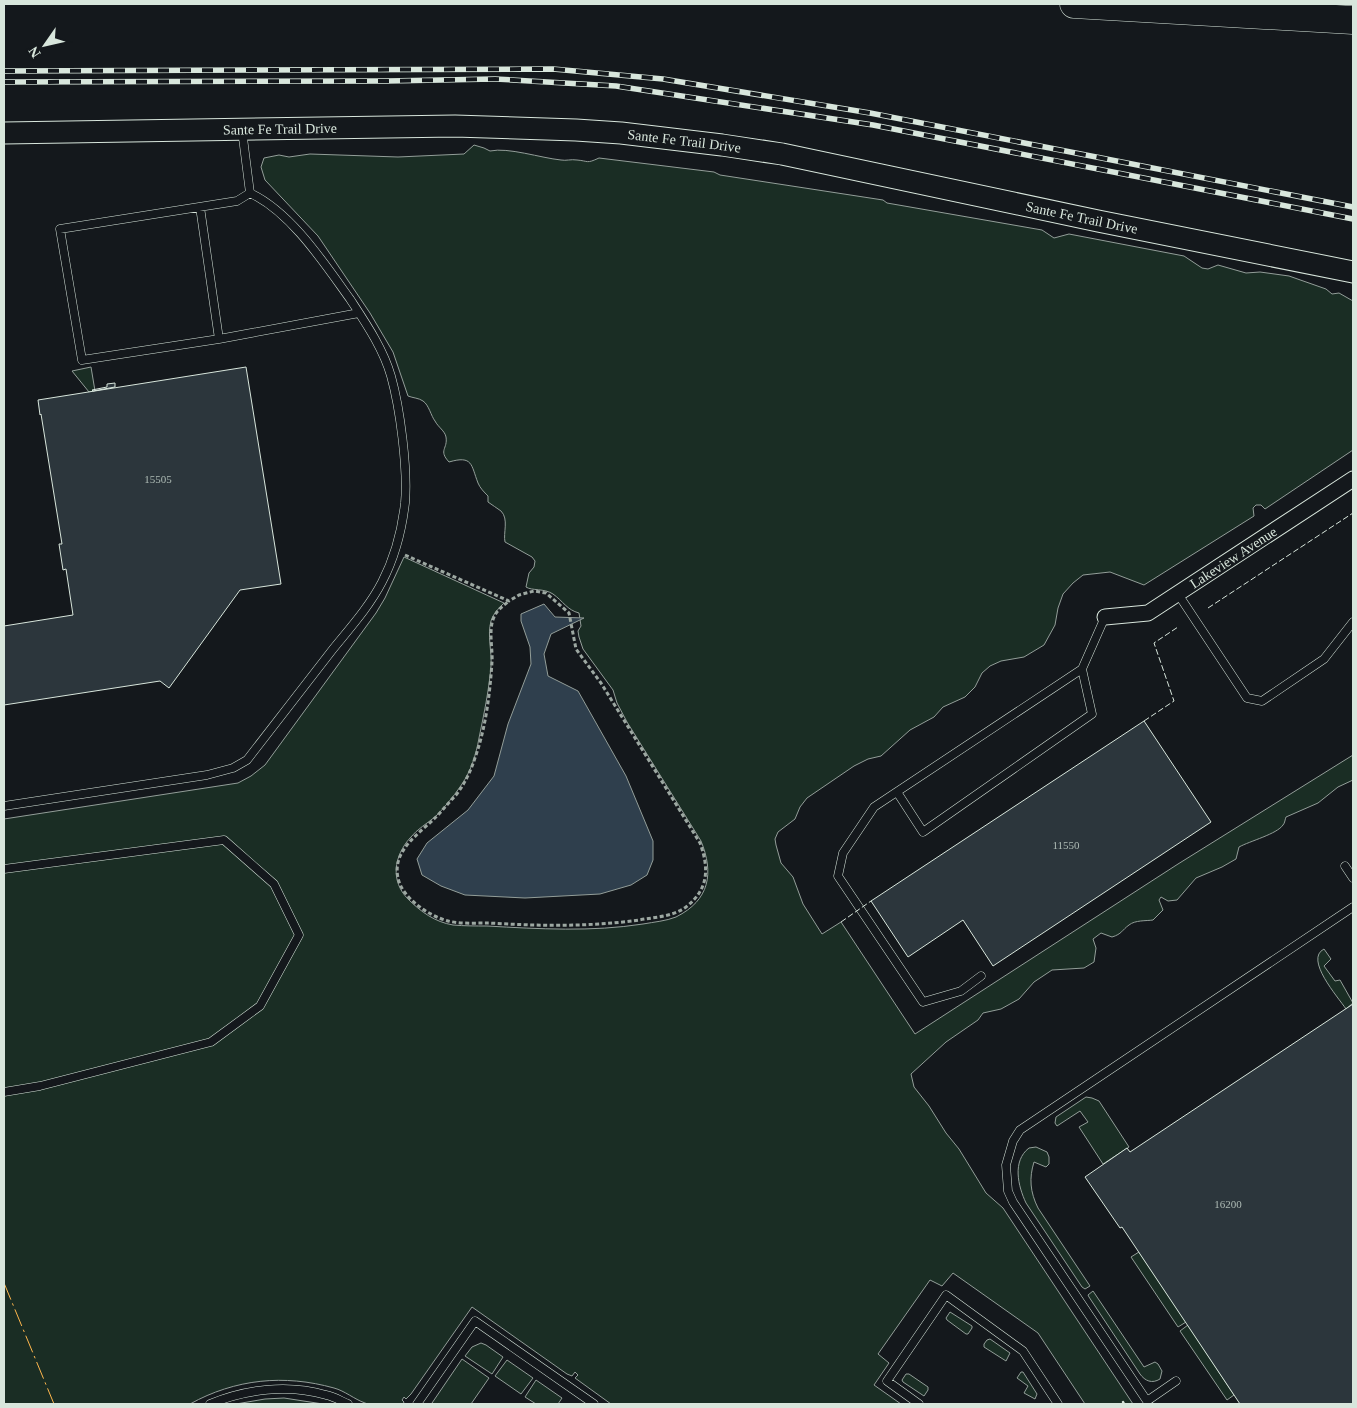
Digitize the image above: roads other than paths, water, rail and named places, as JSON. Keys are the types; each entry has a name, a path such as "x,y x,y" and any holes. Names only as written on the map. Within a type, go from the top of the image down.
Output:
{"highway":[{"path":"1074,4 1349,20"}],"main road":[{"name":"Sante Fe Trail Drive","path":"4,133 455,126 621,133 722,144 782,154 1098,221 1353,272"}],"street":[{"name":"Lakeview Avenue","path":"1105,617 1148,613 1353,479"}],"lane":[{"path":"242,130 250,193"},
{"path":"250,193 237,201 60,229 82,360 219,339 359,313"},
{"path":"4,806 207,775 233,768 247,760 374,597 390,563 401,526 405,502 398,413 390,375 380,351 359,313 321,258 304,238 265,200 250,193"},
{"path":"200,207 219,339"},
{"path":"1178,594 1247,698 1262,701 1324,659 1353,622"},
{"path":"982,976 961,991 923,1002 838,876 843,853 874,806 1082,669 1105,617"},
{"path":"897,792 923,832 1092,714 1082,669"},
{"path":"4,869 224,840 274,884 299,935 260,1006 211,1042 40,1086 4,1092"},
{"path":"1345,866 1353,878"},
{"path":"1176,1381 1148,1403 1013,1202 1008,1191 1006,1165 1013,1140 1020,1130 1353,907"},
{"path":"919,1404 887,1381 946,1295 1023,1351 1058,1404"},
{"path":"417,1404 475,1322 593,1404"},
{"path":"210,1404 243,1393 280,1389 328,1395 348,1404"}],"water":[{"path":"544,604 555,617 584,618 551,634 544,654 548,676 578,691 626,776 653,841 653,860 647,875 631,885 600,894 525,898 465,895 441,886 422,875 417,859 427,843 468,810 494,776 508,724 531,664 530,647 521,621 521,614"}],"railway":[{"path":"4,71 553,69 663,79 870,113 1353,207"},
{"path":"4,82 495,79 616,86 873,125 1353,219"}]}
